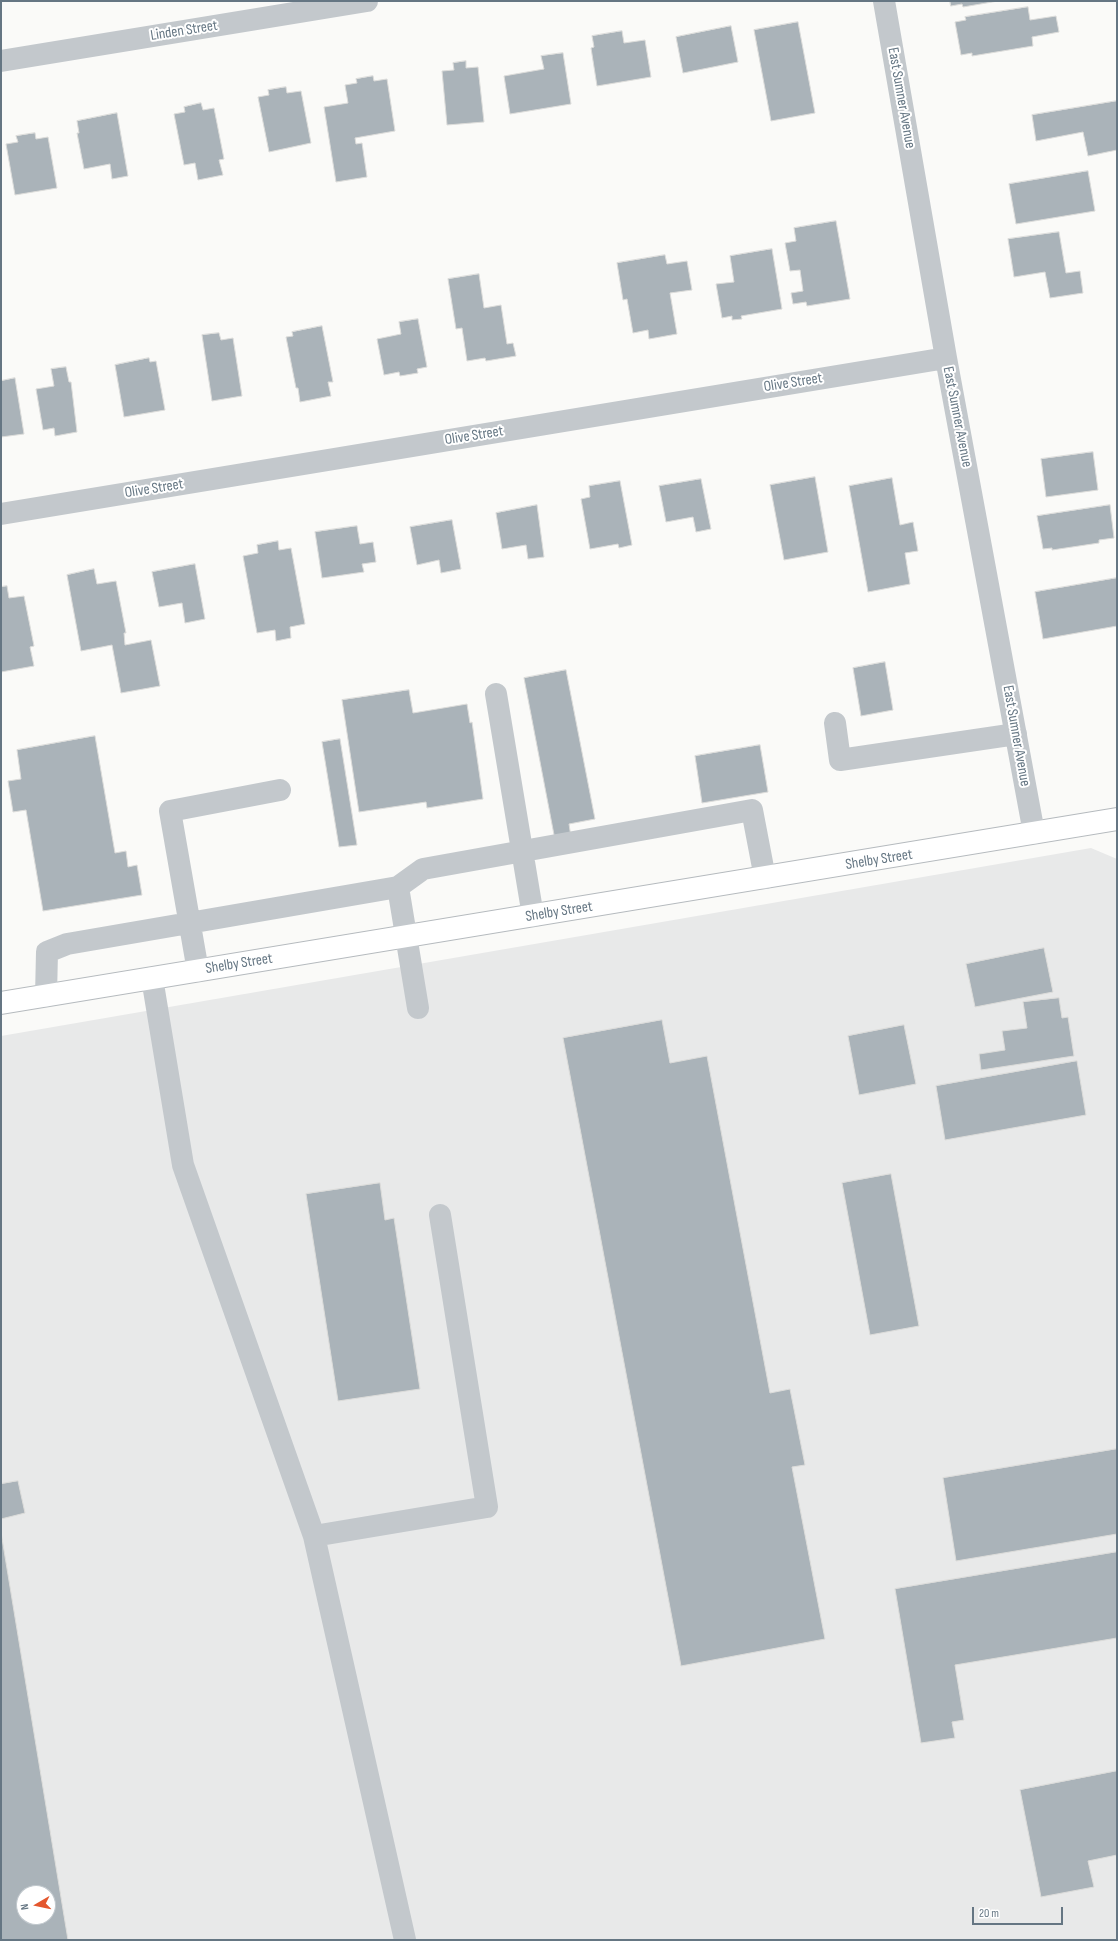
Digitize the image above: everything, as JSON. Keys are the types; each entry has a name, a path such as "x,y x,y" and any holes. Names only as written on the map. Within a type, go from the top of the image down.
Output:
{"main road":[{"name":"Shelby Street","path":"1,1003 1117,819"}],"street":[{"name":"Linden Street","path":"1,61 367,1"},
{"name":"East Sumner Avenue","path":"884,1 946,358 1034,833"},
{"name":"Olive Street","path":"1,514 946,358"},
{"path":"496,694 533,916"},
{"path":"835,723 840,760 1016,734"},
{"path":"198,971 170,811 280,790"},
{"path":"46,996 47,952 66,944 398,887 423,869 522,853 752,810 765,878"},
{"path":"398,887 418,1008"},
{"path":"152,978 183,1165 314,1536 404,1940"},
{"path":"314,1536 487,1507 440,1215"}],"shaded area":[{"path":"1091,848 1117,859 1117,1940 1,1940 1,1036"}],"building":[{"path":"950,1 998,1 963,7 962,4 951,6"},
{"path":"1028,7 1030,20 1056,16 1059,32 1032,37 1033,46 972,56 972,53 961,55 955,22 966,20 965,17"},
{"path":"798,22 815,113 771,121 754,30"},
{"path":"731,26 738,62 683,73 676,37"},
{"path":"622,31 624,43 645,40 651,77 597,86 591,48 594,47 592,36"},
{"path":"563,53 571,104 510,114 504,76 544,69 541,56"},
{"path":"466,61 466,68 478,67 484,122 447,125 442,71 454,70 453,63"},
{"path":"373,76 374,81 387,79 395,131 355,138 356,144 362,143 367,177 336,182 324,107 348,103 345,85 357,83 356,79"},
{"path":"286,87 287,93 301,91 311,143 269,152 258,97 269,95 268,90"},
{"path":"1117,101 1117,150 1088,156 1083,132 1036,141 1032,115"},
{"path":"201,103 203,110 214,108 224,159 219,160 223,175 198,180 195,163 184,165 174,114 185,112 184,107"},
{"path":"117,113 128,176 112,179 110,164 84,169 77,133 79,133 77,121"},
{"path":"35,133 36,139 48,137 57,188 15,195 6,144 18,142 16,136"},
{"path":"1088,171 1095,211 1016,224 1009,184"},
{"path":"836,221 850,299 807,306 806,302 793,304 791,293 803,291 800,270 790,271 785,243 796,241 794,228"},
{"path":"1059,232 1066,273 1080,271 1083,293 1050,298 1045,272 1014,277 1008,239"},
{"path":"772,249 782,309 741,316 742,319 732,320 732,316 722,318 716,284 734,282 730,256"},
{"path":"665,255 667,264 687,261 692,290 670,293 677,334 649,339 648,330 633,333 627,299 623,300 617,263"},
{"path":"479,274 484,308 501,305 507,344 513,343 516,356 486,361 485,358 467,361 462,328 456,329 448,279"},
{"path":"418,319 427,367 417,369 418,373 400,376 399,372 384,375 377,339 401,334 399,322"},
{"path":"322,326 333,382 328,382 331,396 300,402 286,337 293,336 292,332"},
{"path":"219,333 221,340 233,338 242,396 212,401 202,335"},
{"path":"149,358 150,362 156,361 165,410 124,417 115,365"},
{"path":"66,367 69,382 71,382 77,432 55,436 54,428 43,430 36,389 54,386 51,369"},
{"path":"15,378 24,434 1,437 1,381"},
{"path":"1093,452 1098,490 1046,497 1041,459"},
{"path":"815,477 828,552 784,560 770,485"},
{"path":"892,478 900,525 913,522 918,551 905,553 910,584 868,592 849,486"},
{"path":"701,479 711,529 696,532 693,517 666,522 659,486"},
{"path":"620,481 632,545 619,548 618,544 590,549 581,499 590,497 589,486"},
{"path":"537,505 544,557 528,559 526,545 502,549 496,513"},
{"path":"1110,505 1114,538 1099,540 1099,543 1052,550 1052,548 1043,549 1037,516"},
{"path":"452,520 461,569 441,573 439,560 417,565 410,527"},
{"path":"357,526 360,544 373,542 376,562 362,564 364,572 322,578 315,532"},
{"path":"278,541 279,550 291,548 305,624 290,627 291,638 276,641 275,630 257,633 243,556 258,553 257,545"},
{"path":"195,564 205,619 185,623 182,603 159,607 152,572"},
{"path":"94,569 97,584 116,581 126,633 124,633 125,645 151,640 160,686 121,693 112,645 81,651 67,575"},
{"path":"1117,578 1117,626 1043,639 1035,592"},
{"path":"7,586 9,598 24,596 34,646 30,647 34,666 1,672 1,587"},
{"path":"885,662 893,710 861,716 853,668"},
{"path":"566,670 595,819 569,824 571,837 555,840 524,678"},
{"path":"409,690 413,713 467,704 470,723 472,722 483,799 427,808 426,802 359,812 342,700"},
{"path":"95,736 115,853 126,851 128,867 137,865 142,895 43,911 26,810 13,812 8,781 21,779 17,750"},
{"path":"340,739 357,845 339,847 322,742"},
{"path":"760,745 768,792 702,803 695,756"},
{"path":"1044,948 1053,992 975,1007 966,964"},
{"path":"1059,998 1062,1018 1068,1017 1074,1056 981,1070 979,1054 1005,1050 1002,1031 1027,1028 1023,1002"},
{"path":"662,1020 670,1063 707,1056 770,1393 790,1389 805,1465 792,1467 825,1639 681,1666 563,1038"},
{"path":"904,1025 916,1084 859,1095 848,1036"},
{"path":"1077,1061 1086,1115 945,1140 936,1086"},
{"path":"891,1174 919,1326 870,1335 842,1183"},
{"path":"380,1183 385,1220 394,1218 420,1389 338,1401 306,1194"},
{"path":"1117,1449 1117,1534 956,1561 943,1478"},
{"path":"18,1481 25,1513 1,1519 1,1484"},
{"path":"1,1532 68,1940 1,1940"},
{"path":"1117,1552 1117,1638 955,1665 964,1720 952,1722 955,1738 921,1743 895,1589"},
{"path":"1117,1771 1117,1855 1088,1861 1094,1887 1041,1897 1020,1790"}]}
